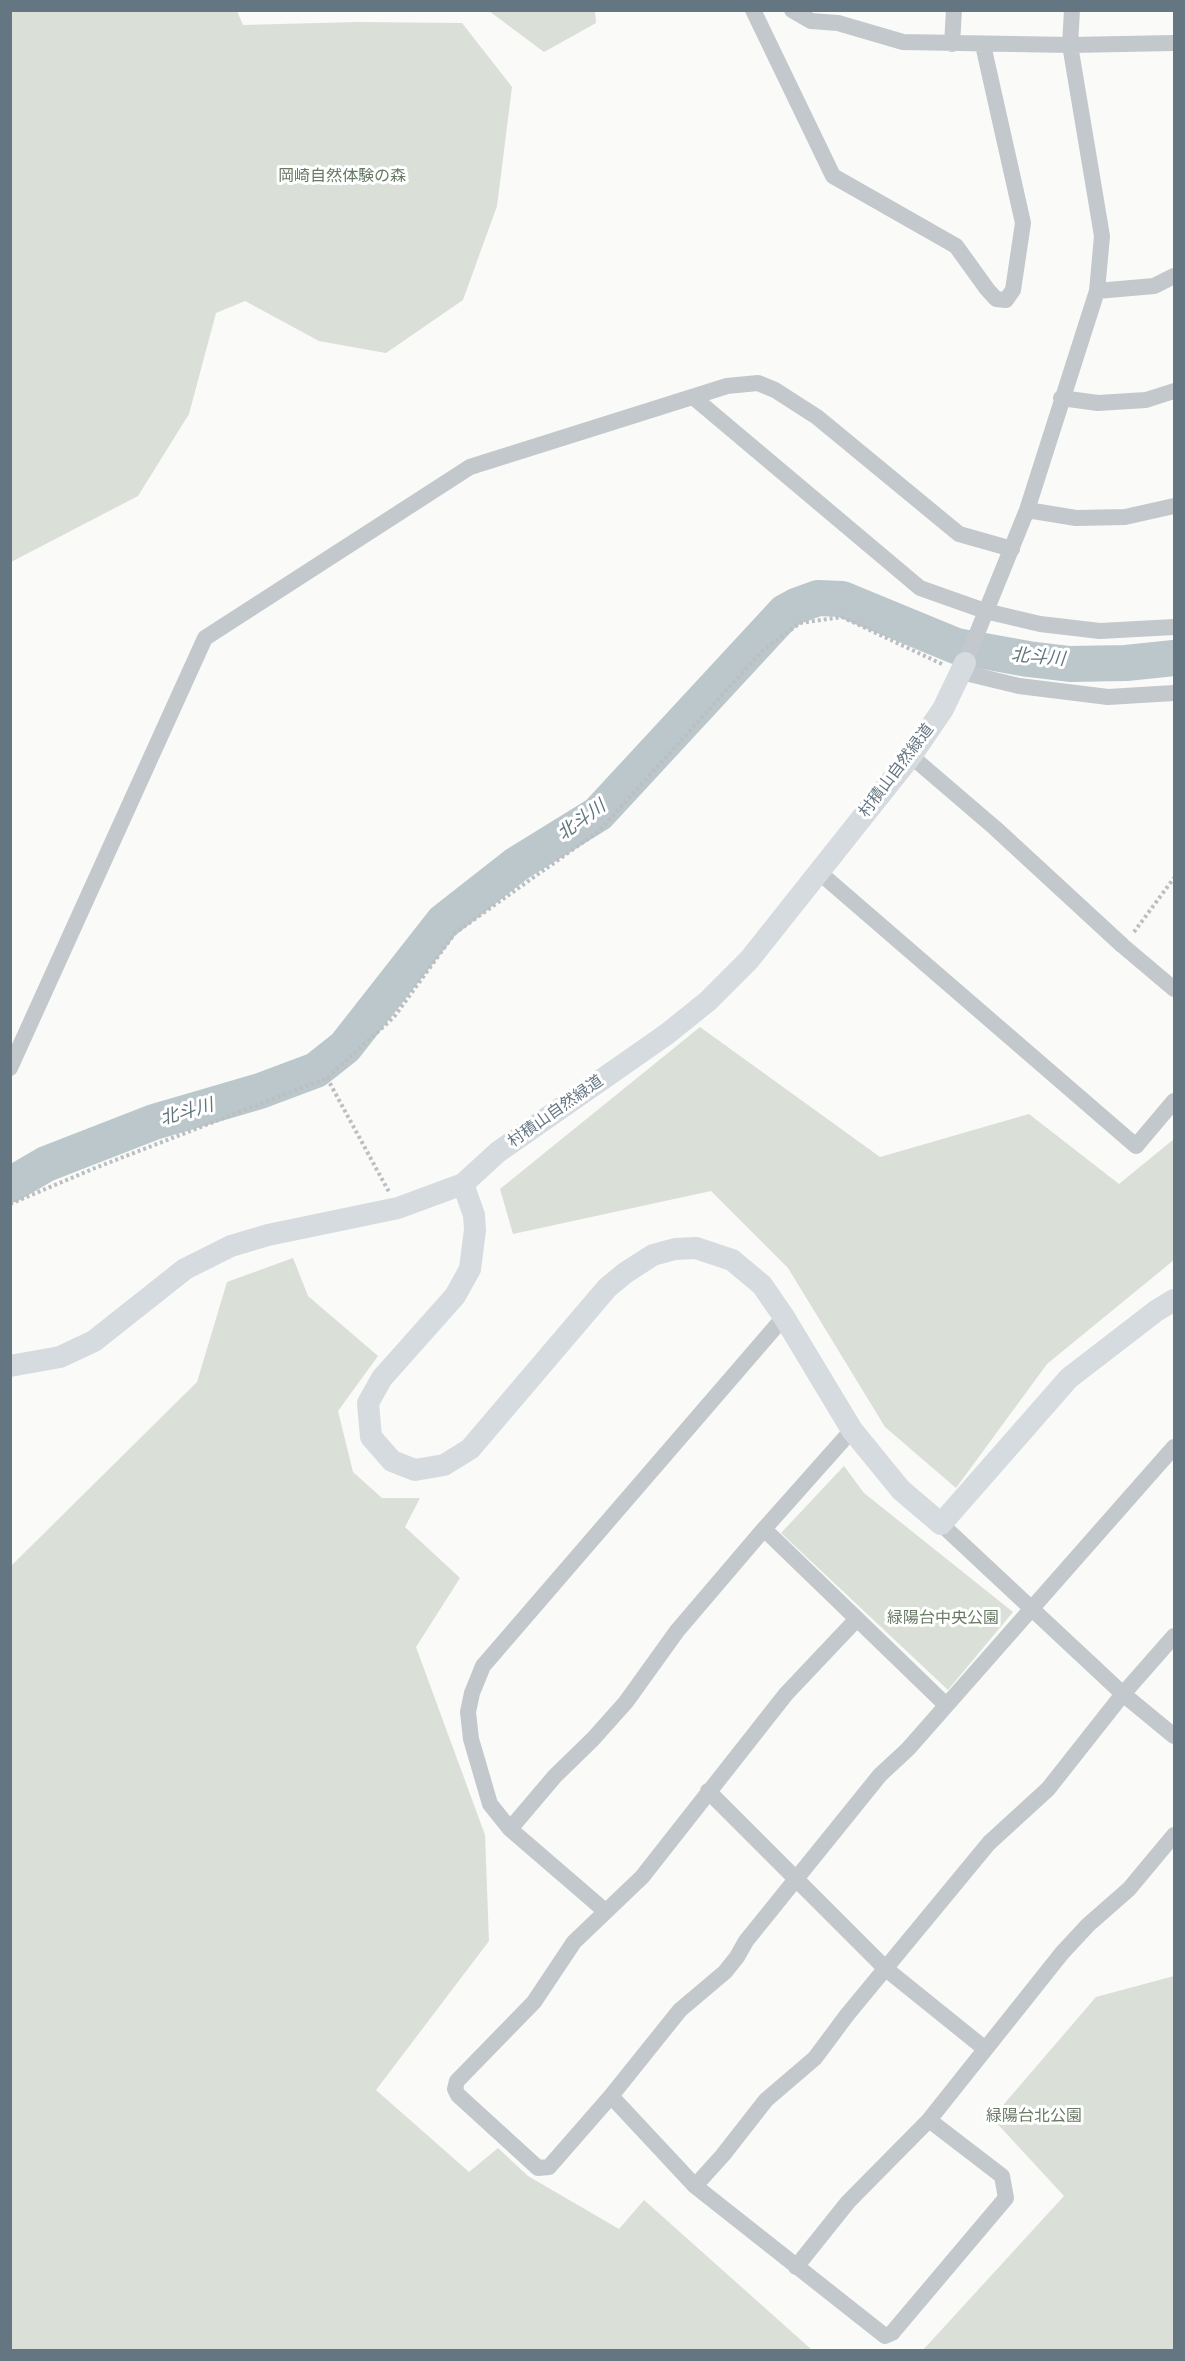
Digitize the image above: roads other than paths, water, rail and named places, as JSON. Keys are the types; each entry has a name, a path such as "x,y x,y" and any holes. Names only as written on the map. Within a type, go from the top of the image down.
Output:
{"street":[{"path":"753,10 833,176 956,246 996,299 1006,300 1013,290 1023,223 984,45"},
{"path":"792,10 811,21 839,17 903,42 984,45 1174,43"},
{"path":"951,44 954,10"},
{"path":"1072,10 1070,45 1102,236 1097,291 1027,510 963,668 1019,686 1108,697 1174,693"},
{"path":"1097,291 1154,286 1174,276"},
{"path":"10,1068 206,638 470,467 727,386 758,383 776,390 817,417 959,534 1012,549"},
{"path":"1061,398 1098,403 1146,400 1174,391"},
{"path":"693,397 920,588 982,617 1100,631 1174,627"},
{"path":"1027,510 1076,518 1115,517 1174,506"},
{"name":"村積山自然緑道","path":"10,1366 26,1365 60,1357 94,1341 185,1269 231,1246 268,1235 398,1208 463,1184 498,1152 667,1034 708,1001 749,960 911,756 943,709 963,668"},
{"path":"911,756 995,828 1123,946 1174,989"},
{"path":"820,873 1136,1146 1174,1101"},
{"path":"463,1184 474,1215 475,1230 470,1269 455,1296 382,1378 368,1403 370,1437 384,1455 401,1467 415,1470 434,1469 457,1460 471,1449 607,1288 624,1273 653,1255 684,1247 726,1257 756,1279 784,1317 852,1430 902,1490 1123,1694 1174,1736"},
{"path":"941,1524 1069,1378 1156,1311 1174,1300"},
{"path":"604,1910 510,1829 490,1804 471,1739 468,1712 472,1693 483,1666 784,1317"},
{"path":"510,1829 555,1776 626,1702 676,1631 852,1430"},
{"path":"856,1620 786,1694 642,1877 604,1910 573,1942 534,2002 457,2080 455,2089 458,2095 534,2166 545,2169 611,2096 680,2010 731,1965 746,1941 880,1775 908,1749 1174,1447"},
{"path":"764,1529 946,1705"},
{"path":"694,2186 723,2156 766,2100 815,2058 989,1843 1048,1789 1123,1694 1174,1636"},
{"path":"708,1791 886,1969 984,2048"},
{"path":"796,2267 848,2202 928,2120 1062,1953 1088,1925 1129,1889 1174,1835"},
{"path":"611,2096 694,2186 885,2336 892,2333 1006,2198 1002,2176 928,2120"}],"waterway":[{"name":"北斗川","path":"10,1185 46,1164 154,1122 260,1091 316,1070 345,1047 443,922 517,864 598,814 785,612 796,606 818,598 842,599 956,646 1028,659 1070,664 1126,663 1174,658"}],"park label":[{"name":"岡崎自然体験の森","path":"342,177"},
{"name":"緑陽台中央公園","path":"943,1619"},
{"name":"緑陽台北公園","path":"1034,2117"}]}
